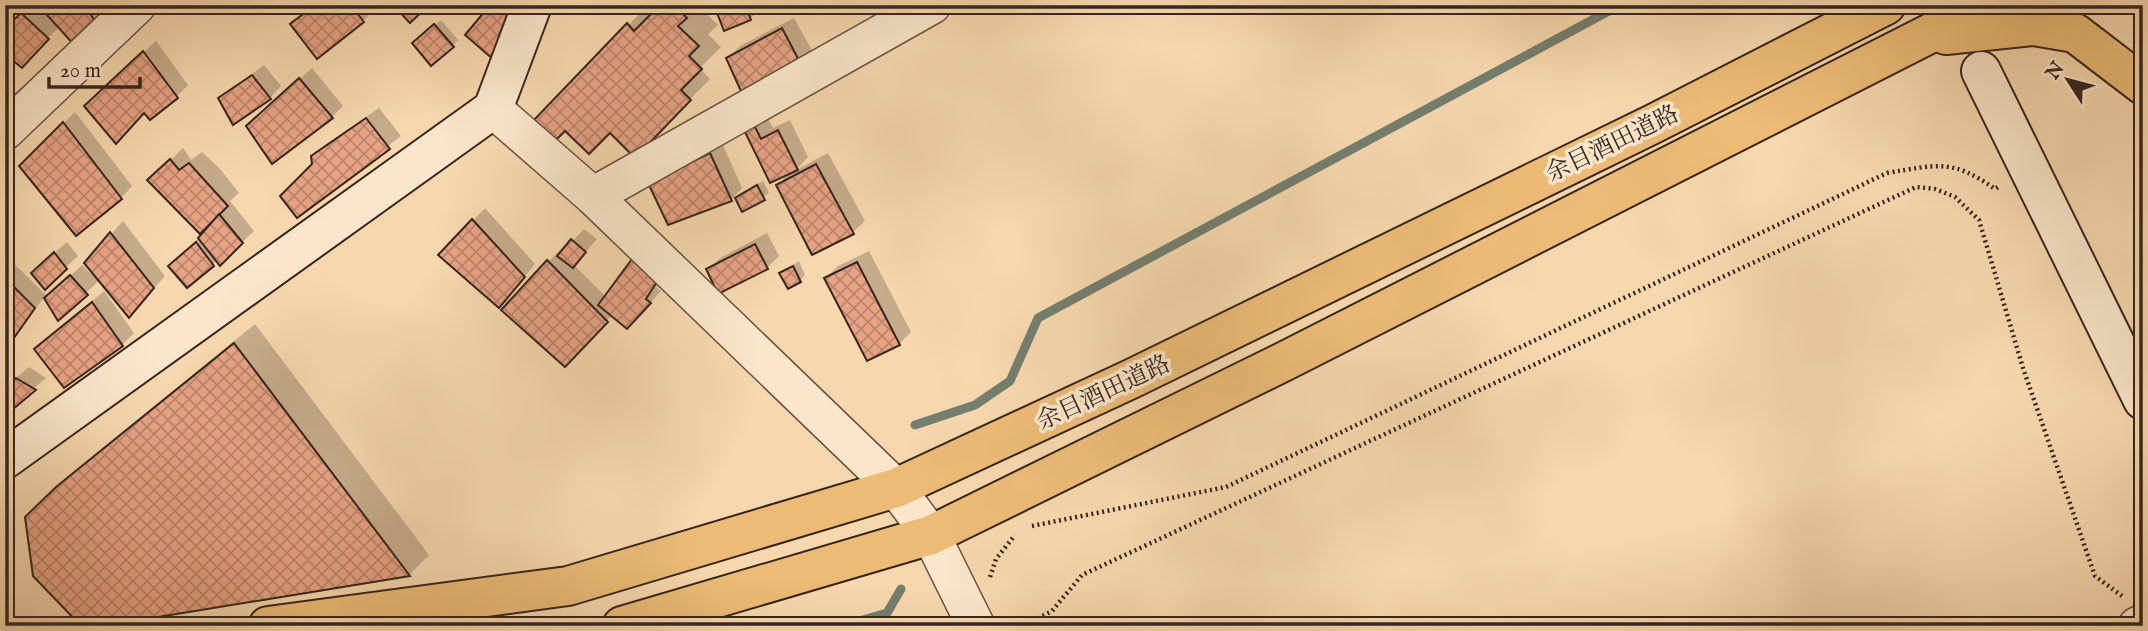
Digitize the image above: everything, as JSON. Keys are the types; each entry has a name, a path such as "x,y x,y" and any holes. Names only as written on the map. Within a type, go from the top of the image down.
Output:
{"highway":[{"name":"余目酒田道路","path":"268,626 568,586 897,488 1143,373 1653,124 1886,5"},
{"name":"余目酒田道路","path":"622,626 930,535 1293,357 1986,5"},
{"path":"1923,37 2034,26 2075,33 2143,85"}],"street":[{"path":"5,131 137,5"},
{"path":"5,458 494,109 532,5"},
{"path":"593,196 932,5"},
{"path":"1981,71 2143,400"},
{"path":"494,109 593,196 897,488 930,535 976,626"}],"path":[{"path":"986,587 996,559 1008,540 1023,528 1226,487 1887,173 1941,164 1972,173 1995,189 2029,171"},
{"path":"1023,626 1052,611 1082,575 1916,187 1935,189 1955,197 1979,220 2023,368 2095,576 2138,617"}],"building":[{"path":"38,5 84,5 102,31 76,47"},
{"path":"197,5 212,5 205,13"},
{"path":"315,5 351,5 364,22 317,59 290,24"},
{"path":"393,5 429,5 410,23"},
{"path":"490,5 533,5 494,60 465,35"},
{"path":"660,5 674,5 687,18 678,26 699,46 689,56 702,69 681,90 691,100 635,158 610,133 589,154 565,131 550,146 531,123 627,23 634,31"},
{"path":"714,5 745,5 751,20 724,31"},
{"path":"879,5 908,5 886,17"},
{"path":"21,13 49,39 22,68 5,54 5,28"},
{"path":"434,24 454,47 431,66 412,43"},
{"path":"782,28 803,68 745,100 726,58"},
{"path":"143,51 178,98 150,120 144,113 116,144 84,106"},
{"path":"252,75 271,99 233,125 218,98"},
{"path":"299,78 333,118 272,164 246,126"},
{"path":"366,118 390,149 297,218 280,196 312,164 311,156"},
{"path":"63,122 122,199 76,236 19,166"},
{"path":"754,125 761,139 778,130 798,170 770,183 744,130"},
{"path":"710,153 732,201 668,225 648,183"},
{"path":"170,159 179,170 189,163 228,206 200,234 147,180"},
{"path":"816,164 854,234 812,255 776,185"},
{"path":"757,185 765,200 742,212 735,198"},
{"path":"219,214 243,243 220,266 198,238"},
{"path":"472,219 525,277 499,308 438,255"},
{"path":"110,232 154,288 129,318 84,263"},
{"path":"571,239 586,252 573,268 557,256"},
{"path":"196,242 214,266 187,288 168,266"},
{"path":"755,244 768,269 718,294 706,269"},
{"path":"54,252 67,269 45,290 31,273"},
{"path":"632,259 658,280 646,299 651,303 627,329 598,305"},
{"path":"547,260 608,322 565,367 501,310"},
{"path":"857,262 900,345 867,361 824,278"},
{"path":"793,266 801,282 788,289 779,273"},
{"path":"70,275 88,295 58,321 44,298"},
{"path":"5,278 35,308 9,345 5,339"},
{"path":"92,302 123,346 64,388 34,349"},
{"path":"234,343 410,576 103,626 81,626 33,576 25,517 56,487"},
{"path":"16,378 36,390 6,415 5,387"}],"waterway":[{"path":"915,425 975,405 1010,381 1038,318 1620,5"},
{"path":"842,626 887,613 901,589"}]}
